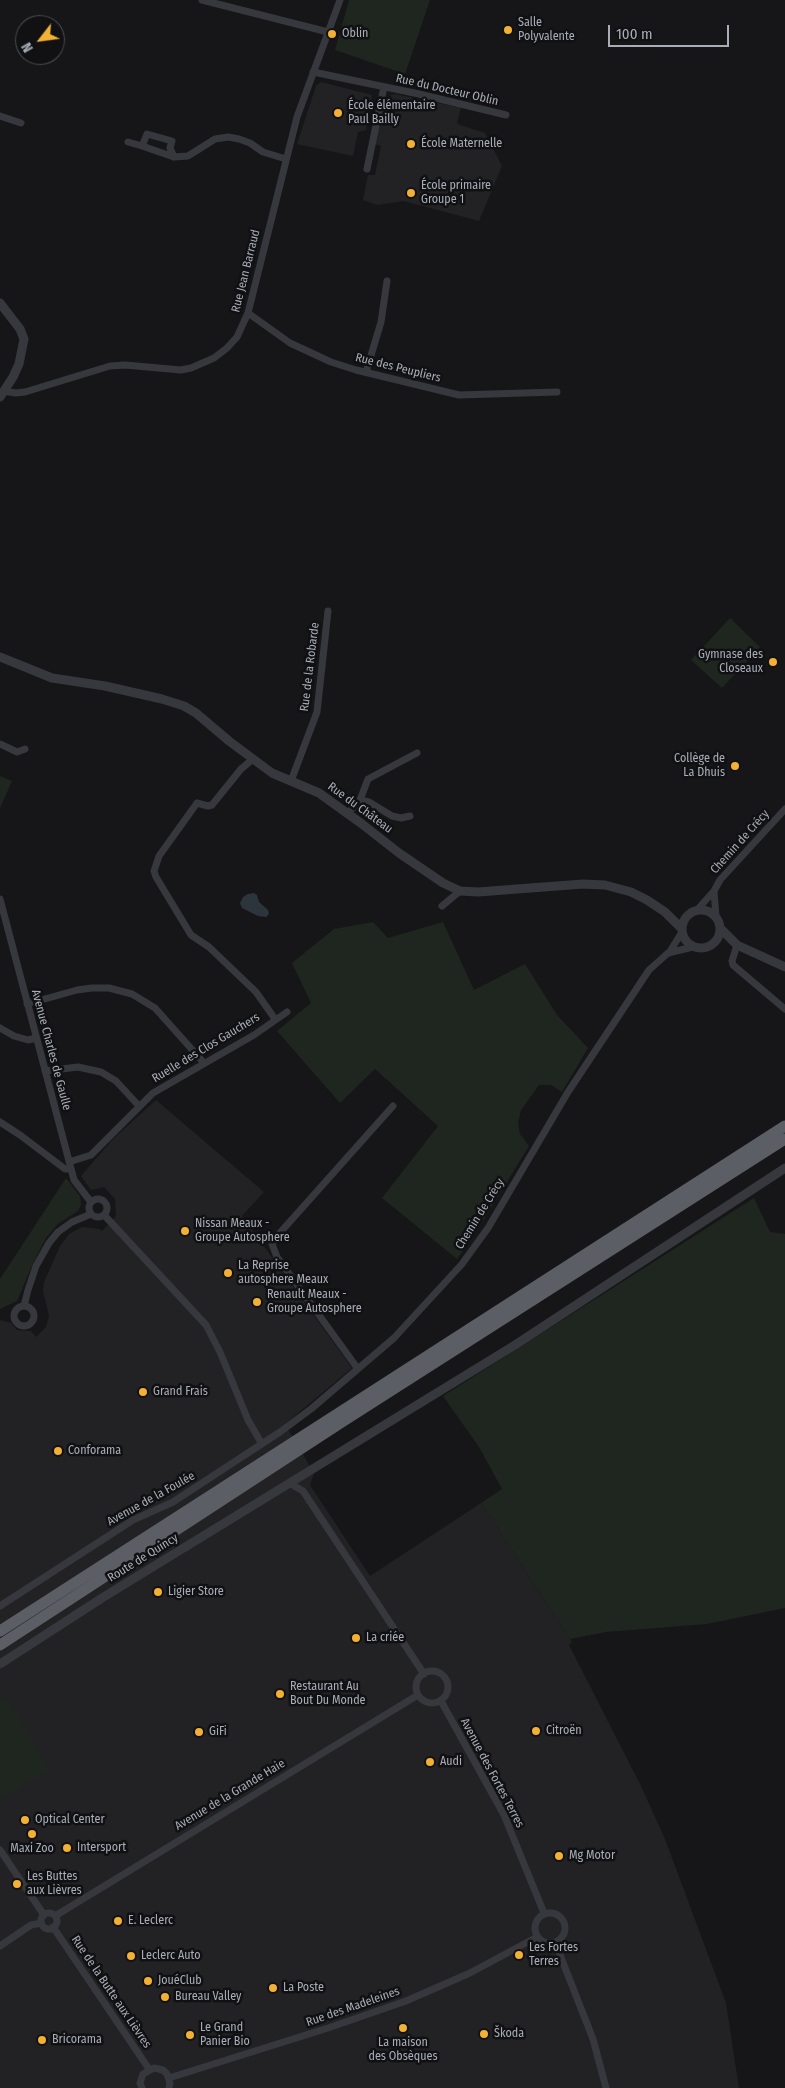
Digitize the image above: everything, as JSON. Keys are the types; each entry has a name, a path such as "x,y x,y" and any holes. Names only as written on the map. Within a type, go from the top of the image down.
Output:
{"highway":[{"path":"0,1631 785,1126"},
{"path":"0,1645 334,1428 785,1140"}],"street":[{"path":"202,0 328,32"},
{"name":"Rue Jean Barraud","path":"1,394 24,392 110,366 125,365 181,370 200,366 227,348 237,337 248,313 297,117 340,0"},
{"name":"Rue du Docteur Oblin","path":"313,72 506,115"},
{"name":"Rue du Docteur Oblin","path":"367,169 384,87"},
{"path":"0,116 21,123"},
{"path":"142,146 147,134 172,141 170,148 174,157"},
{"path":"128,142 174,157 188,156 215,139 239,139 250,143 263,152 286,159"},
{"path":"366,372 382,322 387,281"},
{"path":"0,303 20,329 24,339 19,364 13,377 1,394"},
{"name":"Rue des Peupliers","path":"248,313 290,343 331,362 366,372 459,395 557,392"},
{"name":"Rue de la Robarde","path":"291,781 317,712 328,611"},
{"name":"Rue du Château","path":"0,657 52,678 105,686 184,706 196,713 272,773 319,793 399,853 443,883 460,890 478,892 583,884 605,885 631,892 647,900 665,912 682,930"},
{"path":"0,744 17,752 25,749"},
{"path":"348,813 360,800 368,779 417,753"},
{"path":"252,759 241,769 212,805 208,806 197,803 159,856 154,871 191,935 209,947 256,992 275,1019"},
{"path":"360,800 369,802 392,816 401,818 410,816"},
{"name":"Chemin de Crécy","path":"697,910 714,891 720,880 785,809"},
{"path":"442,906 460,890"},
{"name":"Chemin de Crécy","path":"714,891 716,917"},
{"name":"Avenue Charles de Gaulle","path":"0,899 3,927 27,1004 74,1180 91,1202"},
{"path":"737,945 713,945 703,949 693,947 686,941 682,930 686,918 697,910 708,911 716,917 721,929 737,945 785,967"},
{"path":"713,945 719,938 721,929"},
{"name":"Chemin de Crécy","path":"262,1444 311,1409 358,1369 418,1314 462,1264 488,1228 508,1191 568,1092 649,970 668,953 682,930"},
{"path":"737,945 732,961 733,965 785,1009"},
{"name":"Chemin de Crécy","path":"668,953 693,947"},
{"path":"27,1004 77,990 92,988 109,988 132,994 156,1008 204,1064"},
{"name":"Ruelle des Clos Gauchers","path":"70,1165 91,1155 153,1093 254,1035 287,1012"},
{"path":"0,1028 28,1040 36,1038"},
{"path":"44,1070 78,1067 101,1072 116,1081 139,1106"},
{"path":"358,1369 277,1257 272,1244 393,1106"},
{"path":"0,1122 65,1169 70,1165"},
{"name":"Route de Quincy","path":"0,1664 102,1598 516,1344 785,1168"},
{"path":"99,1199 105,1202 108,1210 104,1216 96,1217 91,1214 89,1208 91,1202 99,1199"},
{"path":"24,1306 36,1266 49,1243 58,1232 72,1222 91,1214"},
{"path":"104,1216 206,1325 220,1352 248,1420 262,1444"},
{"name":"Avenue de la Foulée","path":"0,1606 133,1520 173,1502 262,1444"},
{"path":"301,1476 303,1479 303,1491"},
{"path":"288,1483 303,1491 424,1674"},
{"path":"438,1672 446,1678 448,1683 447,1693 436,1703 426,1702 418,1695 418,1681 424,1674 438,1672"},
{"name":"Avenue de la Grande Haie","path":"55,1916 418,1695"},
{"name":"Avenue des Fortes Terres","path":"441,1700 504,1815 544,1913"},
{"path":"0,1850 44,1915"},
{"path":"41,1923 46,1928 54,1927 56,1923 55,1916 49,1913 44,1915"},
{"path":"544,1913 556,1914 565,1924 564,1933 555,1942 545,1942 537,1937 534,1929 535,1921 544,1913"},
{"path":"41,1923 44,1915"},
{"path":"0,1946 31,1925 41,1923"},
{"name":"Rue de la Butte aux Lièvres","path":"54,1927 149,2069"},
{"name":"Rue des Madeleines","path":"169,2078 328,2028 406,2001 470,1973 537,1937"},
{"path":"555,1942 593,2039 606,2088"},
{"path":"140,2088 141,2078 149,2069 154,2068 163,2070 169,2078 169,2088"}],"shaded area":[{"path":"349,0 430,0 405,74 335,50"},
{"name":"École élémentaire Paul Bailly","path":"321,82 372,95 366,130 358,132 353,156 297,144 316,86"},
{"path":"395,94 461,108 457,123 485,133 502,166 479,221 404,201 377,205 363,200 368,175 375,175 381,146 375,144 385,100 388,96"},
{"path":"730,618 760,647 722,688 691,660"},
{"path":"0,776 12,781 0,808"},
{"path":"254,893 257,895 259,902 268,910 269,914 266,917 258,916 242,908 240,903 243,897"},
{"path":"373,922 388,938 443,922 474,990 525,964 557,1015 588,1048 562,1092 551,1085 539,1085 521,1110 518,1123 520,1134 529,1146 483,1221 457,1259 382,1198 438,1126 375,1069 340,1103 277,1031 311,1003 292,963 334,929"},
{"path":"156,1100 264,1192 242,1216 352,1368 285,1424 314,1473 310,1485 370,1576 481,1503 572,1642 569,1645 641,1786 665,1839 726,2003 739,2088 0,2088 0,1320 11,1323 17,1330 31,1331 36,1337 46,1327 49,1316 43,1291 44,1282 60,1246 69,1234 82,1227 102,1231 116,1216 115,1199 104,1187 91,1190 81,1176 113,1139"},
{"path":"66,1178 80,1196 81,1205 78,1211 58,1224 46,1238 17,1301 0,1309 0,1279"},
{"path":"754,1198 770,1232 785,1234 785,1608 707,1624 606,1632 570,1639 481,1503 502,1489 479,1447 443,1396"},
{"path":"7,1697 50,1771 0,1799 0,1701"}],"place":[{"name":"Salle Polyvalente","path":"508,30"},
{"name":"Oblin","path":"332,34"},
{"name":"École élémentaire Paul Bailly","path":"338,113"},
{"name":"École Maternelle","path":"411,144"},
{"name":"École primaire Groupe 1","path":"411,193"},
{"name":"Gymnase des Closeaux","path":"773,662"},
{"name":"Collège de La Dhuis","path":"735,766"},
{"name":"Nissan Meaux - Groupe Autosphere","path":"185,1231"},
{"name":"La Reprise autosphere Meaux","path":"228,1273"},
{"name":"Renault Meaux - Groupe Autosphere","path":"257,1302"},
{"name":"Grand Frais","path":"143,1392"},
{"name":"Conforama","path":"58,1451"},
{"name":"Ligier Store","path":"158,1592"},
{"name":"La criée","path":"356,1638"},
{"name":"Restaurant Au Bout Du Monde","path":"280,1694"},
{"name":"Citroën","path":"536,1731"},
{"name":"GiFi","path":"199,1732"},
{"name":"Audi","path":"430,1762"},
{"name":"Optical Center","path":"25,1820"},
{"name":"Maxi Zoo","path":"32,1834"},
{"name":"Intersport","path":"67,1848"},
{"name":"Mg Motor","path":"559,1856"},
{"name":"Les Buttes aux Lièvres","path":"17,1884"},
{"name":"E. Leclerc","path":"118,1921"},
{"name":"Les Fortes Terres","path":"519,1955"},
{"name":"Leclerc Auto","path":"131,1956"},
{"name":"JouéClub","path":"148,1981"},
{"name":"La Poste","path":"273,1988"},
{"name":"Bureau Valley","path":"165,1997"},
{"name":"La maison des Obsèques","path":"403,2028"},
{"name":"Škoda","path":"484,2034"},
{"name":"Le Grand Panier Bio","path":"190,2035"},
{"name":"Bricorama","path":"42,2040"}]}
